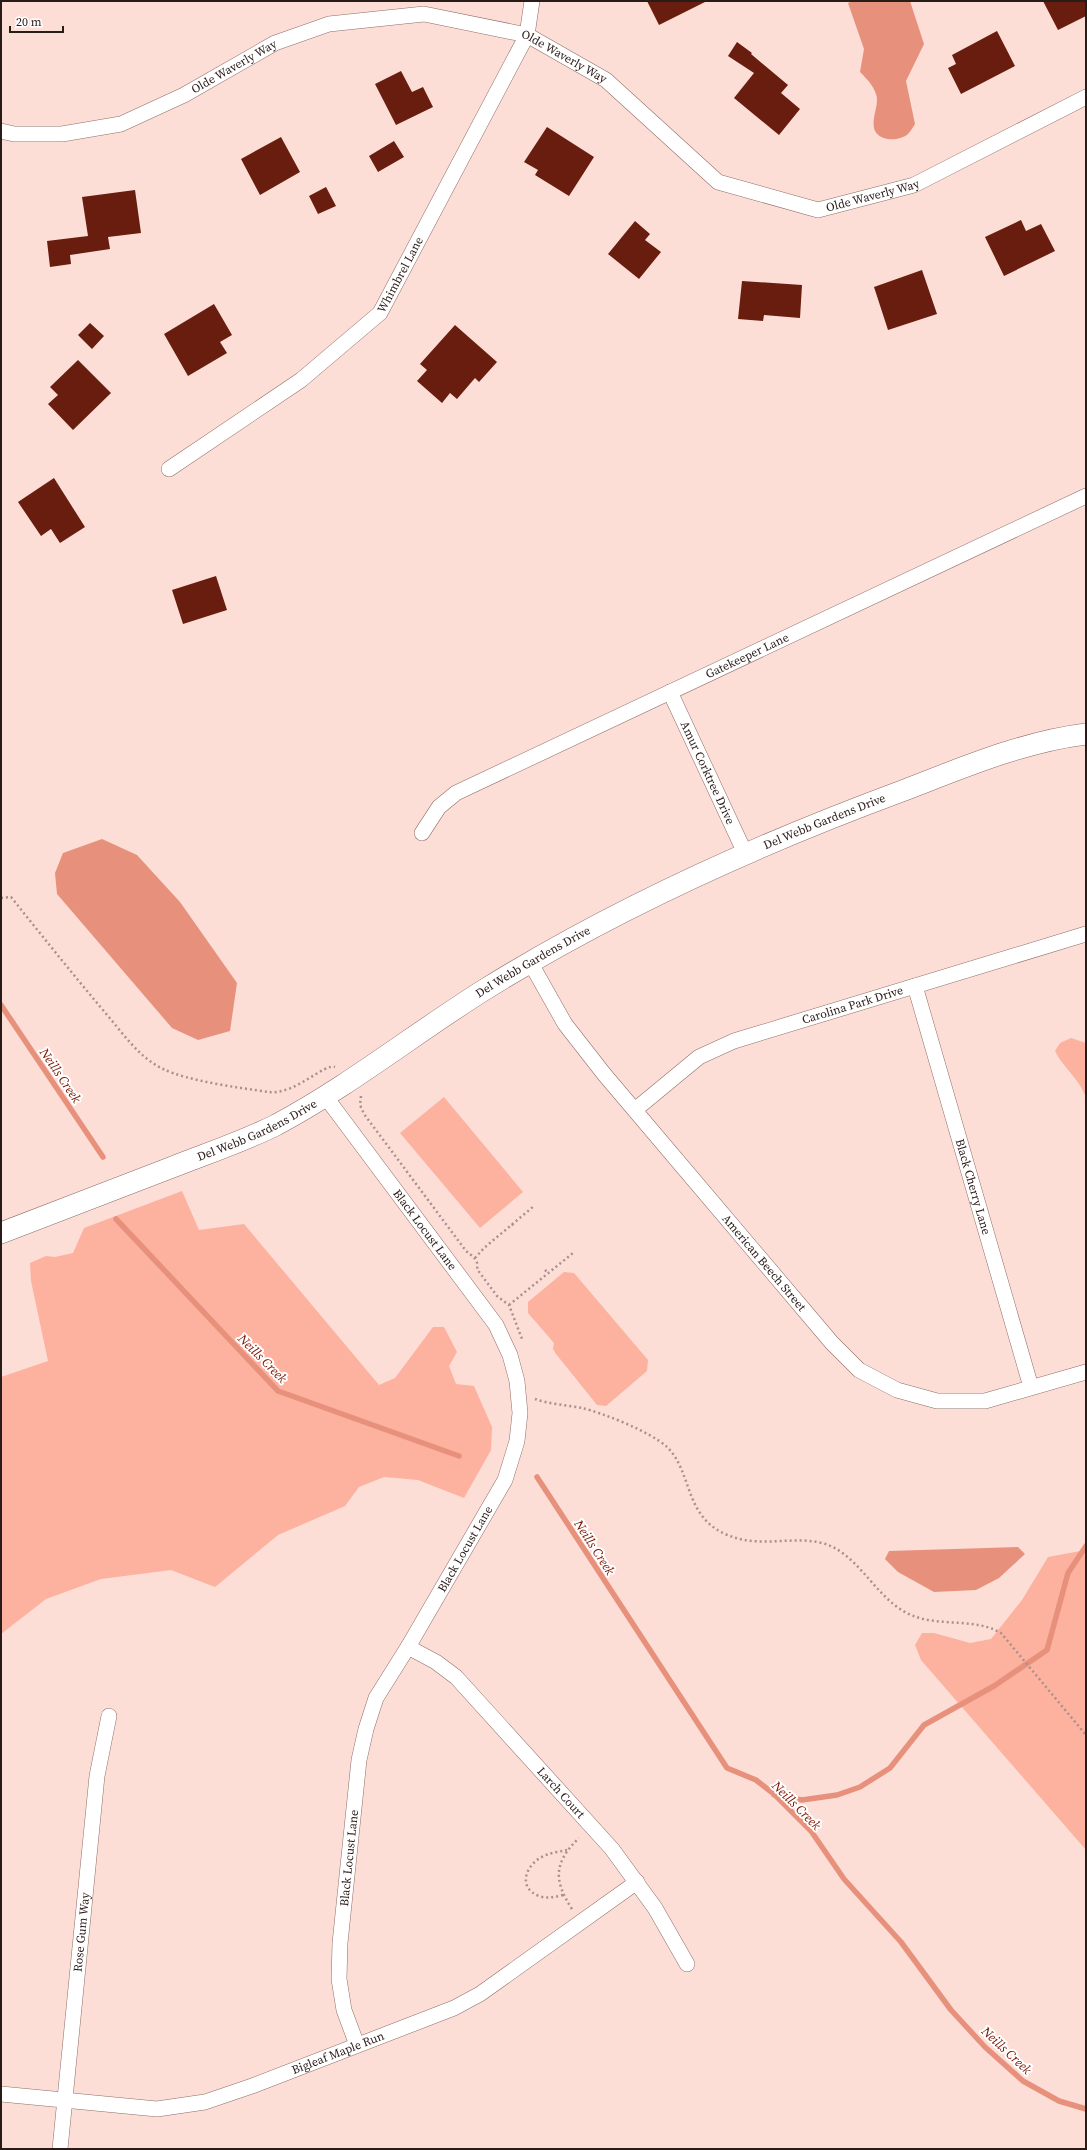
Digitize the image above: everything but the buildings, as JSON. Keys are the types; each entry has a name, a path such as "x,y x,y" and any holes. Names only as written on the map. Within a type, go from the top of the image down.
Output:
{"street":[{"name":"Whimbrel Lane","path":"169,469 301,380 380,313 527,35 532,1"},
{"name":"Olde Waverly Way","path":"1,131 14,134 62,134 121,124 184,95 275,43 329,24 424,14 527,35 606,80 718,182 818,210 914,185 1086,98"},
{"name":"Gatekeeper Lane","path":"422,833 439,807 456,793 1086,496"},
{"name":"Amur Corktree Drive","path":"670,692 745,853"},
{"name":"Del Webb Gardens Drive","path":"1,1233 260,1133 325,1096 456,1008 530,962 634,905 745,853 842,813 987,759 1030,745 1086,734"},
{"name":"Carolina Park Drive","path":"636,1109 699,1058 734,1042 1086,934"},
{"name":"American Beech Street","path":"530,962 565,1024 604,1074 636,1109 832,1343 859,1370 897,1390 937,1401 985,1401 1086,1372"},
{"name":"Black Cherry Lane","path":"915,986 1031,1387"},
{"name":"Black Locust Lane","path":"325,1096 496,1326 510,1355 517,1381 520,1413 517,1441 505,1480 408,1647 376,1698 366,1729 359,1760 340,1943 339,1979 344,2010 357,2045"},
{"name":"Larch Court","path":"408,1647 436,1662 456,1677 612,1849 655,1908 687,1964"},
{"name":"Rose Gum Way","path":"60,2149 97,1776 109,1716"},
{"name":"Bigleaf Maple Run","path":"1,2094 156,2109 205,2102 454,2008 480,1994 637,1882"}],"path":[{"path":"1,898 11,896 65,965 136,1048 150,1061 163,1069 219,1083 279,1092 293,1088 327,1067 334,1067 338,1072"},
{"path":"356,1092 361,1096 360,1105 364,1114 466,1250 475,1258 478,1265 477,1269 484,1279 497,1296 509,1305 523,1343"},
{"path":"475,1258 534,1206"},
{"path":"512,1224 515,1228"},
{"path":"509,1305 573,1253"},
{"path":"545,1270 548,1273"},
{"path":"534,1393 535,1399 584,1409 604,1415 640,1431 666,1446 679,1462 696,1506 703,1517 722,1533 755,1542 809,1542 831,1546 858,1568 885,1597 905,1612 926,1620 988,1626 1001,1633 1008,1639 1086,1735"},
{"path":"572,1909 563,1895 559,1885 559,1874 561,1861 567,1850 579,1838"},
{"path":"563,1895 549,1898 532,1892 526,1883 525,1873 531,1864 541,1857 567,1850"}],"shaded area":[{"path":"853,1 910,1 924,44 906,81 915,124 908,134 900,138 886,139 878,135 875,131 874,122 877,98 875,91 860,72 864,49 848,3"},
{"path":"102,839 137,855 180,902 237,983 230,1031 198,1040 172,1028 57,894 55,873 63,853"},
{"path":"1071,1038 1086,1043 1086,1098 1080,1085 1062,1063 1055,1051 1060,1043"},
{"path":"444,1097 523,1192 480,1228 400,1133"},
{"path":"182,1191 199,1230 244,1224 379,1385 395,1378 433,1327 444,1327 457,1352 449,1366 456,1384 474,1386 492,1427 491,1450 464,1498 418,1480 384,1477 359,1487 345,1506 278,1535 215,1587 171,1570 101,1579 46,1599 1,1634 1,1377 48,1361 31,1281 30,1263 46,1256 55,1257 73,1253 84,1228"},
{"path":"564,1272 574,1273 648,1360 647,1371 606,1406 597,1405 556,1354 553,1349 554,1343 528,1313 528,1302"},
{"path":"1018,1547 1025,1554 999,1578 976,1590 934,1592 898,1572 885,1559 889,1551"},
{"path":"1086,1550 1086,1850 921,1660 915,1645 922,1633 934,1633 970,1643 991,1639 1022,1600 1048,1557"}],"waterway":[{"name":"Neills Creek","path":"1,1005 103,1157"},
{"name":"Neills Creek","path":"116,1219 278,1391 459,1456"},
{"name":"Neills Creek","path":"537,1477 727,1768 756,1780 774,1794 811,1831 844,1879 901,1942 951,2010 985,2047 1023,2081 1059,2101 1086,2109"},
{"path":"774,1795 802,1800 837,1795 860,1787 890,1768 924,1725 994,1686 1047,1650 1068,1573 1086,1546"}]}
